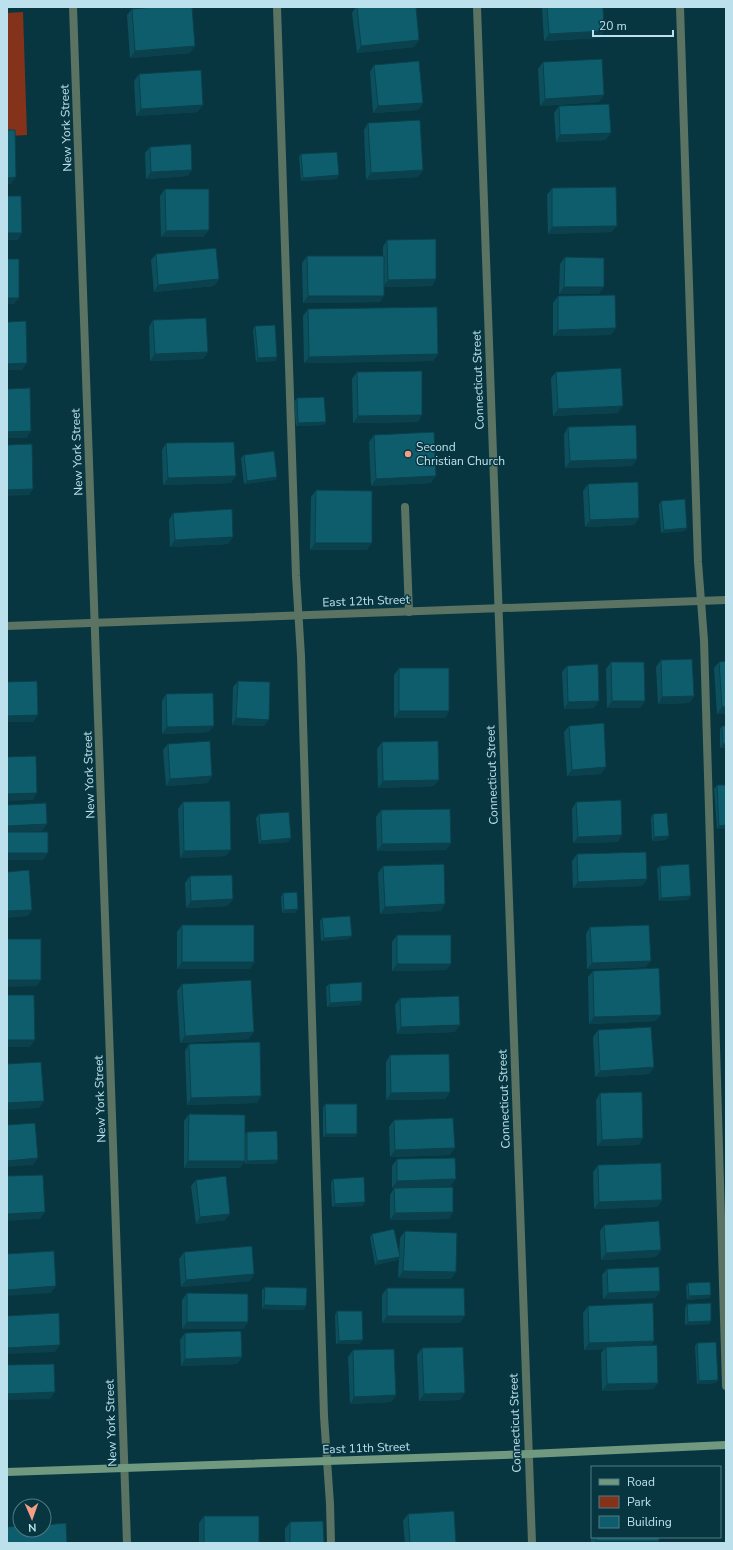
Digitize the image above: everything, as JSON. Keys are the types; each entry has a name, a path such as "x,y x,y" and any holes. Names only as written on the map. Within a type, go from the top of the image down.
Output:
{"main road":[{"name":"East 11th Street","path":"7,1472 529,1454 726,1445"}],"street":[{"name":"New York Street","path":"73,7 96,623 127,1543"},
{"path":"277,7 298,616 301,656 324,1416 331,1543"},
{"name":"Connecticut Street","path":"477,7 532,1543"},
{"path":"680,7 698,562 704,640 726,1386"},
{"path":"405,507 408,612"},
{"name":"East 12th Street","path":"7,626 726,600"}],"green space":[{"path":"23,12 27,135 7,136 7,13"}],"building":[{"path":"154,7 192,7 195,46 135,51 132,9"},
{"path":"357,7 416,7 419,40 361,46"},
{"path":"547,7 603,7 604,31 549,34"},
{"path":"602,59 604,95 545,99 543,62"},
{"path":"419,61 423,103 378,106 374,65"},
{"path":"201,70 203,105 141,109 139,74"},
{"path":"609,104 611,133 560,135 559,106"},
{"path":"420,120 423,170 371,173 368,123"},
{"path":"7,130 15,130 16,177 7,178"},
{"path":"191,144 192,170 151,172 150,147"},
{"path":"337,152 339,175 303,178 301,154"},
{"path":"616,187 617,226 552,227 552,188"},
{"path":"165,189 209,189 209,230 166,231"},
{"path":"7,196 21,196 22,233 7,233"},
{"path":"436,239 436,279 388,280 387,240"},
{"path":"216,248 219,279 158,285 156,254"},
{"path":"307,256 384,256 384,296 308,296"},
{"path":"565,257 604,258 604,287 564,287"},
{"path":"7,259 19,259 19,298 7,298"},
{"path":"615,295 616,328 558,330 558,296"},
{"path":"437,307 438,354 309,357 308,309"},
{"path":"206,318 208,352 155,354 153,320"},
{"path":"26,321 27,363 7,364 7,322"},
{"path":"275,325 277,357 258,358 255,326"},
{"path":"621,368 623,406 558,409 556,372"},
{"path":"422,371 422,415 358,416 357,372"},
{"path":"30,388 31,431 7,432 7,389"},
{"path":"324,397 326,422 298,423 297,398"},
{"path":"636,425 637,459 570,461 568,427"},
{"path":"434,432 436,476 376,479 374,435"},
{"path":"234,442 236,476 168,478 166,443"},
{"path":"32,444 33,489 7,490 7,445"},
{"path":"274,451 277,477 247,481 244,455"},
{"path":"638,482 639,518 590,520 588,484"},
{"path":"316,490 372,491 372,543 315,543"},
{"path":"685,499 687,528 664,530 661,501"},
{"path":"232,509 233,537 175,540 173,513"},
{"path":"692,659 694,696 662,697 661,660"},
{"path":"726,661 726,707 722,707 719,662"},
{"path":"611,662 644,662 645,701 612,701"},
{"path":"598,664 599,701 568,702 567,666"},
{"path":"399,668 449,668 449,711 399,711"},
{"path":"37,681 38,715 7,716 7,682"},
{"path":"238,681 270,682 269,720 236,718"},
{"path":"213,693 214,726 167,727 166,694"},
{"path":"604,723 606,767 572,770 569,726"},
{"path":"722,726 726,726 726,744 723,744"},
{"path":"210,741 212,776 170,779 168,744"},
{"path":"438,741 439,780 383,781 382,742"},
{"path":"36,756 37,793 7,794 7,757"},
{"path":"717,785 726,785 726,825 719,826"},
{"path":"621,800 622,835 578,837 576,802"},
{"path":"230,801 231,850 184,851 183,802"},
{"path":"46,803 47,824 7,826 7,805"},
{"path":"450,809 451,843 382,844 381,810"},
{"path":"289,812 291,838 261,841 259,814"},
{"path":"667,813 669,836 654,837 653,814"},
{"path":"7,832 48,832 48,853 7,853"},
{"path":"646,852 647,879 578,882 577,854"},
{"path":"444,864 445,904 385,907 383,866"},
{"path":"689,864 691,896 661,898 660,866"},
{"path":"29,870 32,910 7,911 7,872"},
{"path":"232,875 233,899 191,901 190,876"},
{"path":"297,892 298,909 284,910 283,893"},
{"path":"350,916 352,936 324,938 322,918"},
{"path":"182,925 254,925 254,962 182,962"},
{"path":"649,925 651,961 592,963 590,927"},
{"path":"397,935 451,935 451,964 397,964"},
{"path":"7,939 41,939 41,980 7,980"},
{"path":"659,968 661,1015 594,1017 593,971"},
{"path":"251,980 254,1032 185,1036 182,984"},
{"path":"362,982 362,1001 330,1003 329,984"},
{"path":"7,995 34,995 35,1040 7,1040"},
{"path":"459,996 460,1025 401,1027 400,998"},
{"path":"651,1027 654,1067 600,1071 598,1030"},
{"path":"260,1042 261,1096 191,1098 189,1044"},
{"path":"449,1054 450,1092 391,1093 390,1055"},
{"path":"41,1062 44,1101 7,1103 7,1064"},
{"path":"642,1092 643,1138 602,1140 600,1093"},
{"path":"325,1104 357,1104 357,1134 326,1134"},
{"path":"189,1114 245,1115 245,1161 188,1161"},
{"path":"453,1118 455,1148 395,1150 394,1120"},
{"path":"35,1123 38,1158 7,1161 7,1125"},
{"path":"277,1131 278,1160 247,1161 247,1132"},
{"path":"455,1158 456,1179 397,1181 397,1159"},
{"path":"661,1163 662,1200 599,1202 598,1165"},
{"path":"43,1175 45,1212 7,1214 7,1176"},
{"path":"226,1176 230,1214 200,1217 196,1180"},
{"path":"364,1177 365,1202 335,1204 333,1179"},
{"path":"453,1187 453,1212 395,1213 394,1188"},
{"path":"659,1221 661,1250 606,1253 604,1225"},
{"path":"394,1229 400,1257 377,1261 372,1234"},
{"path":"405,1231 457,1233 456,1272 403,1271"},
{"path":"252,1246 254,1274 186,1280 184,1252"},
{"path":"54,1251 56,1286 7,1290 7,1254"},
{"path":"659,1267 660,1291 608,1293 607,1269"},
{"path":"710,1282 711,1295 689,1296 688,1283"},
{"path":"265,1287 307,1288 306,1306 264,1305"},
{"path":"387,1288 464,1288 465,1316 387,1316"},
{"path":"187,1293 248,1294 248,1322 187,1322"},
{"path":"653,1303 654,1341 589,1343 588,1306"},
{"path":"711,1303 711,1321 688,1322 687,1304"},
{"path":"337,1311 362,1311 363,1340 339,1341"},
{"path":"59,1313 60,1345 7,1348 7,1316"},
{"path":"241,1331 242,1357 185,1359 185,1333"},
{"path":"716,1342 718,1380 699,1381 697,1343"},
{"path":"657,1345 658,1383 607,1384 606,1347"},
{"path":"463,1347 465,1393 424,1394 422,1348"},
{"path":"394,1349 396,1395 354,1397 353,1350"},
{"path":"54,1364 55,1392 7,1394 7,1365"},
{"path":"454,1511 456,1543 410,1543 408,1514"},
{"path":"204,1516 259,1516 259,1543 204,1543"},
{"path":"323,1521 324,1543 290,1543 290,1522"},
{"path":"66,1523 67,1543 7,1543 7,1527 12,1527 12,1538 52,1538 52,1524"},
{"path":"596,1538 659,1538 659,1541 596,1541"}],"place":[{"name":"Second Christian Church","path":"408,454"}]}
